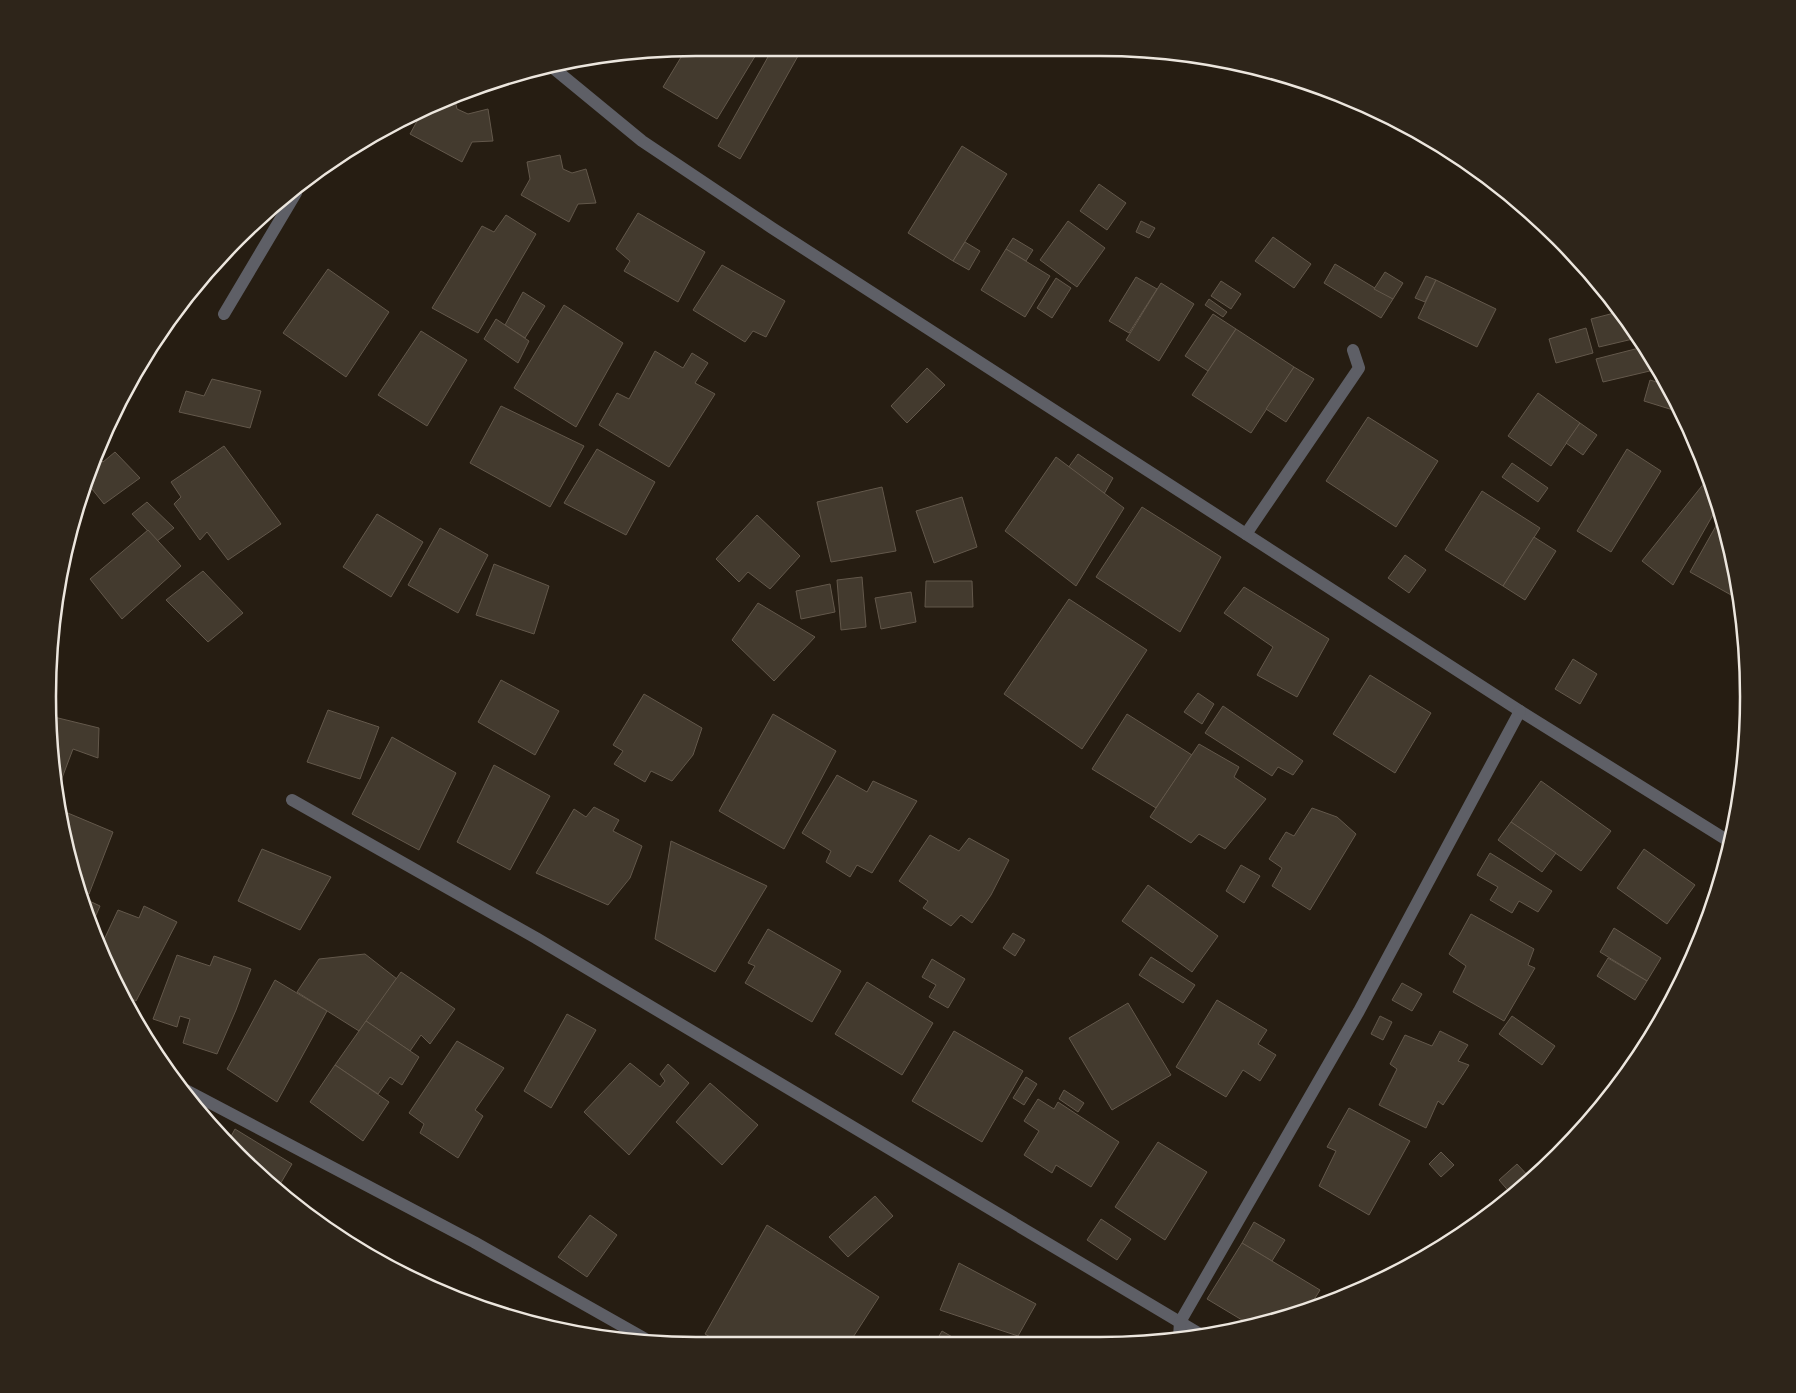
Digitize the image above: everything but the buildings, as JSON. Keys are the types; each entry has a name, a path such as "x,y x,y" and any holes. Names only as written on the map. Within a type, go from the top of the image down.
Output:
{"street":[{"path":"559,72 650,146 772,228 1520,711 1723,838"},
{"path":"224,314 290,203"},
{"path":"1246,534 1359,368 1353,350"},
{"path":"1179,1331 1180,1322 1359,1011 1520,711"},
{"path":"292,800 536,938 1192,1329"},
{"path":"197,1096 474,1242 635,1333"}]}
